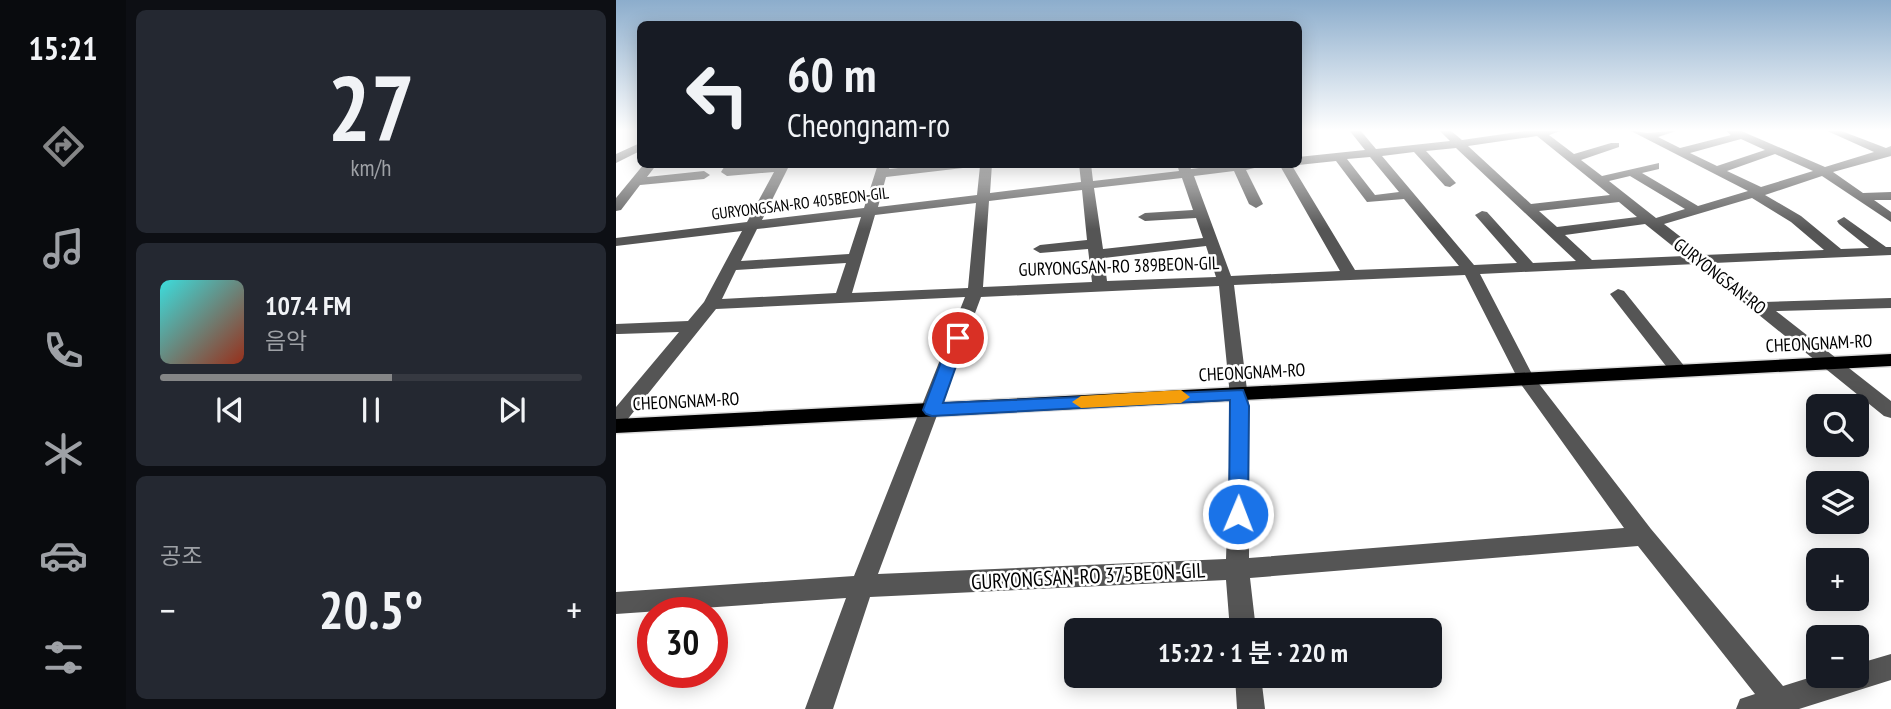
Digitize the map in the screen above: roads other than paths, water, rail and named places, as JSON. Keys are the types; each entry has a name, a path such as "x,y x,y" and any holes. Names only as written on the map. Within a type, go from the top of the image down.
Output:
{"main road":[{"name":"CHEONGNAM-RO","path":"616,426 1891,360"}],"street":[{"path":"1344,163 1372,199 1408,195"},
{"path":"1382,163 1470,270 1526,379 1643,536 1781,705"},
{"path":"1431,163 1450,183"},
{"path":"1480,163 1588,264"},
{"name":"GURYONGSAN-RO","path":"1577,163 1891,411"},
{"path":"1702,163 1757,193 1796,219 1837,253"},
{"path":"1717,170 1737,163"},
{"path":"1805,163 1823,171 1891,218"},
{"path":"1554,232 1651,221 1696,211 1850,163"},
{"path":"1599,180 1655,166"},
{"path":"616,207 648,168"},
{"path":"730,168 727,172 764,168"},
{"path":"616,420 711,303 782,168"},
{"path":"843,296 882,169 901,168"},
{"path":"819,709 862,586 932,410 975,292 986,168"},
{"path":"1086,168 1100,285"},
{"name":"GURYONGSAN-RO 405BEON-GIL","path":"616,242 1088,186 1184,169 1211,168"},
{"path":"1238,168 1256,204"},
{"path":"1287,168 1350,275"},
{"path":"1184,169 1226,282 1240,406 1237,569 1242,618"},
{"path":"1632,172 1696,211"},
{"path":"636,182 704,175"},
{"path":"1861,197 1891,196"},
{"path":"1528,208 1621,198"},
{"path":"1145,218 1201,214"},
{"path":"1482,215 1529,267"},
{"path":"1844,221 1887,251"},
{"path":"1040,249 1151,248 1211,241"},
{"name":"GURYONGSAN-RO 389BEON-GIL","path":"711,303 1887,251"},
{"path":"730,266 854,258"},
{"path":"1618,294 1679,371"},
{"name":"CHEONGNAM-RO","path":"1759,307 1891,303"},
{"path":"618,329 693,326"},
{"name":"GURYONGSAN-RO 375BEON-GIL","path":"616,603 862,586 1237,569 1643,536"},
{"path":"1750,709 1781,705 1891,667"},
{"path":"1249,688 1251,709"}]}
